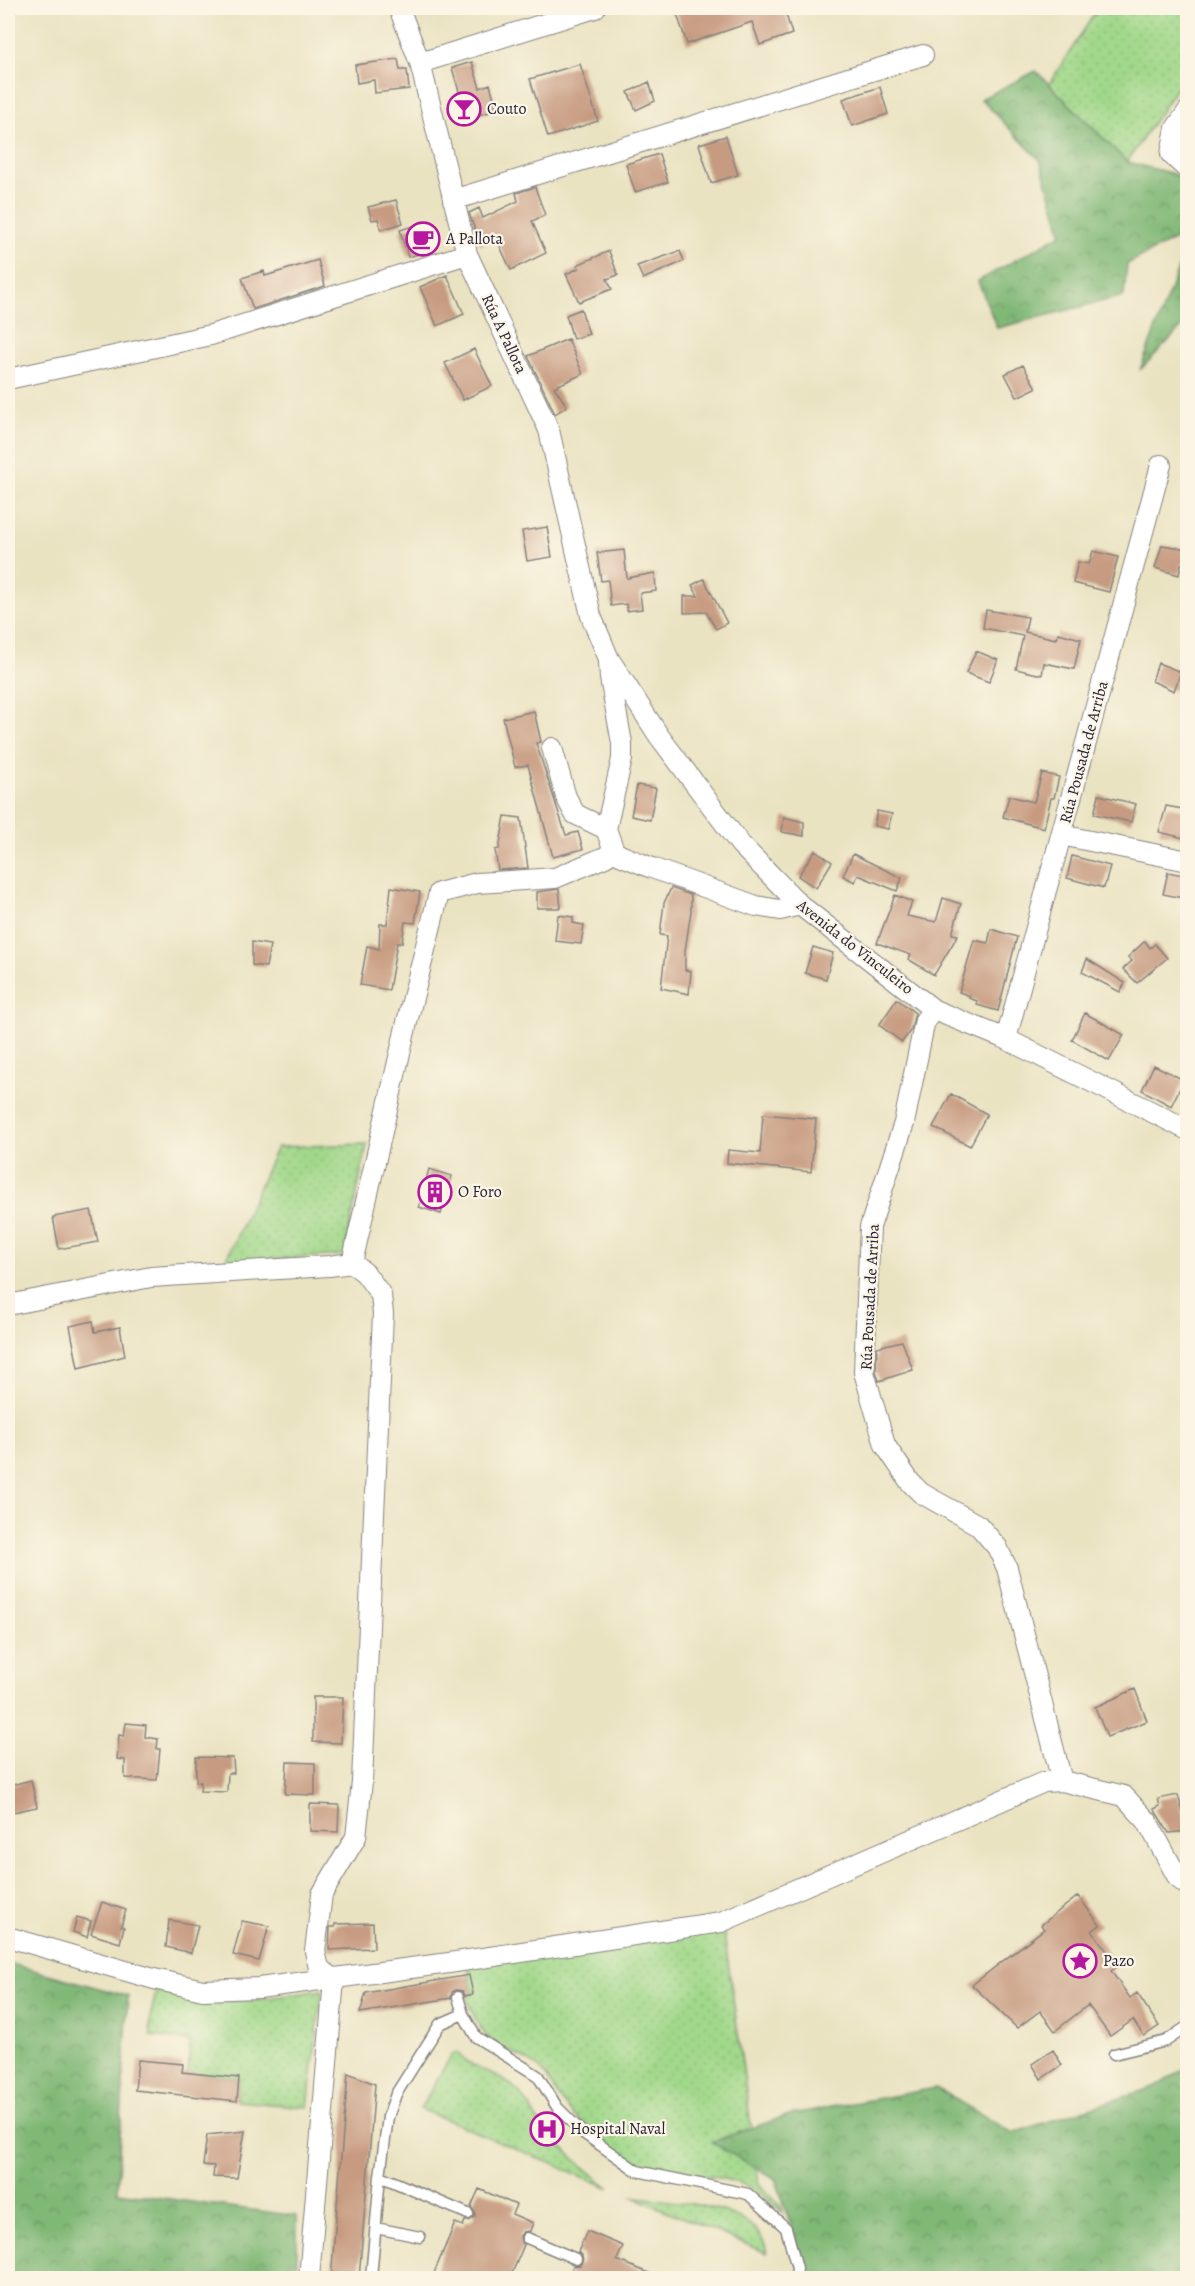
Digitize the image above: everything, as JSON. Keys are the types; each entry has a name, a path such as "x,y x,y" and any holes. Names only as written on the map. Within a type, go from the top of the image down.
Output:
{"street":[{"name":"Rúa A Pallota","path":"399,8 420,63 466,254 549,430 591,616 609,659"},
{"path":"420,63 595,8"},
{"path":"453,200 923,55"},
{"path":"1188,111 1176,128 1171,154 1188,170"},
{"path":"8,379 212,335 466,254"},
{"name":"Rúa Pousada de Arriba","path":"1006,1039 1161,465"},
{"path":"609,659 609,678 622,743 622,759 606,829 614,851 652,868 756,906 780,910 800,905"},
{"name":"Avenida do Vinculeiro","path":"609,659 659,736 740,844 800,905 934,1010 1006,1039 1188,1130"},
{"path":"552,748 566,797 575,814 606,829"},
{"path":"1061,835 1188,861"},
{"path":"352,1263 439,893 477,883 555,878 614,851"},
{"name":"Rúa Pousada de Arriba","path":"934,1010 925,1020 904,1123 870,1227 864,1372 885,1445 910,1482 921,1493 978,1525 997,1547 1007,1568 1062,1781"},
{"path":"8,1305 151,1277 352,1263 364,1273 381,1295 383,1314 362,1782 356,1837 322,1894 315,1951 319,1968 334,1979"},
{"path":"8,1937 154,1979 203,1990 259,1988 334,1979 451,1971 721,1922 1044,1782 1062,1781 1124,1796 1147,1821 1178,1878 1188,1886"},
{"path":"309,2278 334,1979"}],"lane":[{"path":"458,1997 463,2014 476,2037 538,2076 557,2107 583,2133 637,2171 748,2194 786,2228 796,2268 796,2278"},
{"path":"371,2278 388,2117 396,2094 440,2024 463,2014"},
{"path":"1114,2054 1166,2041 1188,2026"},
{"path":"380,2176 468,2214"},
{"path":"376,2228 420,2237"},
{"path":"526,2238 576,2259"}],"green space":[{"path":"1098,8 1187,8 1187,72 1127,162 1049,84"},
{"path":"1036,71 1127,162 1187,179 1187,233 1127,264 1124,296 997,328 978,281 1062,234 1040,160 981,99"},
{"path":"1187,245 1187,322 1140,370"},
{"path":"367,1144 344,1255 225,1262 277,1147"},
{"path":"723,1926 759,2184 781,2206 783,2213 759,2192 743,2184 643,2165 610,2146 587,2128 568,2108 541,2070 496,2044 484,2033 466,1996 473,1994 468,1966"},
{"path":"8,1963 128,1996 117,2192 297,2216 297,2263 294,2278 8,2278"},
{"path":"157,1989 191,1998 217,2001 262,1999 322,1990 308,2107 237,2101 239,2078 188,2073 190,2041 151,2036 150,2017"},
{"path":"457,2052 471,2064 515,2088 558,2143 610,2188 420,2109 452,2054"},
{"path":"1187,2067 1187,2278 808,2278 776,2180 711,2142 792,2114 936,2088 1013,2133 1157,2086"},
{"path":"631,2196 690,2204 731,2214 748,2224 761,2236 767,2253"}],"building":[{"path":"675,8 787,8 788,10 785,11 792,34 760,45 752,22 687,44"},
{"path":"398,59 400,70 407,70 409,89 375,93 374,80 357,83 355,65"},
{"path":"472,62 480,88 490,84 497,110 467,118 452,68"},
{"path":"580,64 598,121 548,137 530,79"},
{"path":"649,82 655,101 636,110 628,92"},
{"path":"880,87 888,114 852,126 843,99"},
{"path":"726,136 738,175 711,183 699,144"},
{"path":"659,154 668,182 635,192 626,164"},
{"path":"535,187 545,215 532,221 546,253 511,270 496,238 480,245 469,213 479,208 483,218 518,201 516,193"},
{"path":"396,200 403,223 381,230 378,219 372,220 368,207"},
{"path":"424,223 432,250 408,257 400,230"},
{"path":"609,251 618,275 607,279 612,289 579,302 566,274 579,268 577,265"},
{"path":"680,251 684,261 643,279 637,266"},
{"path":"318,260 325,286 253,309 242,278 264,271 265,276"},
{"path":"447,275 464,314 437,326 420,287"},
{"path":"581,309 589,334 573,339 566,315"},
{"path":"568,339 583,374 554,387 567,406 555,414 528,356"},
{"path":"474,349 492,386 463,400 445,363"},
{"path":"1023,365 1036,388 1017,397 1005,374"},
{"path":"547,527 552,557 527,561 522,531"},
{"path":"1162,545 1188,549 1188,566 1181,564 1179,575 1155,568"},
{"path":"624,550 627,578 655,573 656,591 640,593 642,609 627,611 626,604 611,606 608,580 601,581 597,553"},
{"path":"1093,551 1118,557 1109,592 1073,583 1078,562 1089,564"},
{"path":"704,579 727,623 716,629 706,612 684,613 684,596 698,596 692,585"},
{"path":"986,610 1028,617 1025,632 1056,639 1058,633 1081,639 1074,669 1044,663 1042,675 1016,669 1023,636 983,628"},
{"path":"976,651 998,660 989,682 966,673"},
{"path":"1158,663 1181,672 1174,691 1152,681"},
{"path":"534,711 541,742 536,743 566,835 578,832 583,849 553,857 528,765 515,767 503,718"},
{"path":"1042,773 1059,777 1044,828 1003,817 1009,796 1034,802"},
{"path":"637,785 656,788 650,820 631,816"},
{"path":"1099,795 1136,804 1131,822 1094,814"},
{"path":"1166,806 1188,810 1188,839 1159,832"},
{"path":"877,811 892,814 888,829 874,826"},
{"path":"505,816 521,818 528,868 498,870 495,850 499,849"},
{"path":"784,817 804,822 804,836 782,832"},
{"path":"815,850 832,862 816,888 798,876"},
{"path":"853,854 902,878 897,891 858,875 855,882 843,876"},
{"path":"1072,856 1110,866 1104,888 1067,878"},
{"path":"1168,872 1188,876 1188,899 1163,894"},
{"path":"391,887 420,892 415,923 405,922 402,943 397,943 389,990 360,985 367,946 379,949 380,924 387,924"},
{"path":"671,888 691,895 685,951 685,970 691,971 689,994 661,988 667,936 660,935 664,903"},
{"path":"559,889 561,908 537,908 537,892"},
{"path":"895,895 912,902 907,916 936,922 943,898 961,904 952,934 958,935 934,975 908,959 911,955 877,943"},
{"path":"558,915 573,917 573,923 584,925 581,944 555,941"},
{"path":"991,929 1017,937 998,1011 977,1005 977,1001 959,992 974,940 988,943"},
{"path":"1145,941 1150,948 1155,944 1167,958 1137,983 1123,969 1132,961 1128,957"},
{"path":"252,942 270,945 266,967 252,965"},
{"path":"813,947 833,953 826,979 805,973"},
{"path":"1087,959 1125,983 1120,992 1082,972"},
{"path":"897,999 915,1013 911,1030 902,1042 879,1025"},
{"path":"1085,1013 1124,1035 1109,1061 1072,1040"},
{"path":"1154,1065 1184,1080 1171,1106 1142,1090"},
{"path":"951,1094 987,1114 970,1146 933,1127"},
{"path":"763,1114 816,1119 811,1172 727,1163 728,1150 760,1153"},
{"name":"O Foro","path":"429,1169 452,1176 441,1214 419,1207"},
{"path":"91,1210 98,1242 59,1249 53,1217"},
{"path":"93,1321 95,1332 120,1327 125,1356 78,1368 70,1326"},
{"path":"902,1341 913,1370 879,1381 876,1371 877,1347"},
{"path":"1135,1689 1147,1721 1107,1737 1095,1707"},
{"path":"313,1697 343,1697 341,1743 313,1742"},
{"path":"126,1723 146,1725 145,1737 158,1739 157,1749 160,1749 157,1780 125,1778 125,1760 117,1759 119,1735 124,1736"},
{"path":"196,1757 233,1758 234,1773 228,1773 227,1792 200,1791 201,1782 196,1782"},
{"path":"287,1762 315,1763 315,1795 285,1794"},
{"path":"31,1780 37,1807 8,1813 8,1786"},
{"path":"1178,1795 1188,1831 1169,1833 1154,1809 1160,1806 1158,1799"},
{"path":"310,1804 339,1805 338,1832 310,1831"},
{"path":"1078,1896 1100,1925 1092,1931 1118,1966 1111,1971 1130,1998 1137,1993 1159,2026 1144,2036 1133,2020 1110,2036 1088,2005 1055,2031 1040,2011 1017,2028 972,1985 1044,1929 1041,1925"},
{"path":"102,1902 126,1910 121,1926 124,1927 120,1943 91,1934"},
{"path":"77,1917 91,1921 87,1937 73,1932"},
{"path":"169,1920 198,1925 191,1953 166,1947"},
{"path":"242,1921 269,1926 259,1961 233,1955"},
{"path":"373,1923 374,1948 329,1950 330,1927 335,1927 335,1924"},
{"path":"469,1975 473,1994 465,1996 463,1991 456,1990 452,1992 451,1998 360,2013 366,1993"},
{"path":"1053,2050 1062,2065 1041,2079 1032,2064"},
{"path":"138,2060 183,2064 182,2072 239,2078 237,2101 135,2090"},
{"path":"348,2073 375,2084 359,2278 331,2278"},
{"path":"245,2131 237,2178 213,2177 214,2166 203,2165 207,2135"},
{"path":"479,2189 516,2205 512,2214 533,2223 530,2231 523,2232 520,2236 524,2245 510,2278 432,2278 455,2223 463,2226 465,2221 475,2217 471,2207"},
{"path":"587,2231 623,2246 617,2260 661,2278 568,2278 573,2266 580,2265 583,2261 582,2255 578,2252"}],"place":[{"name":"Couto","path":"464,109"},
{"name":"A Pallota","path":"423,239"},
{"name":"O Foro","path":"435,1192"},
{"name":"Pazo","path":"1080,1961"},
{"name":"Hospital Naval","path":"547,2129"}]}
